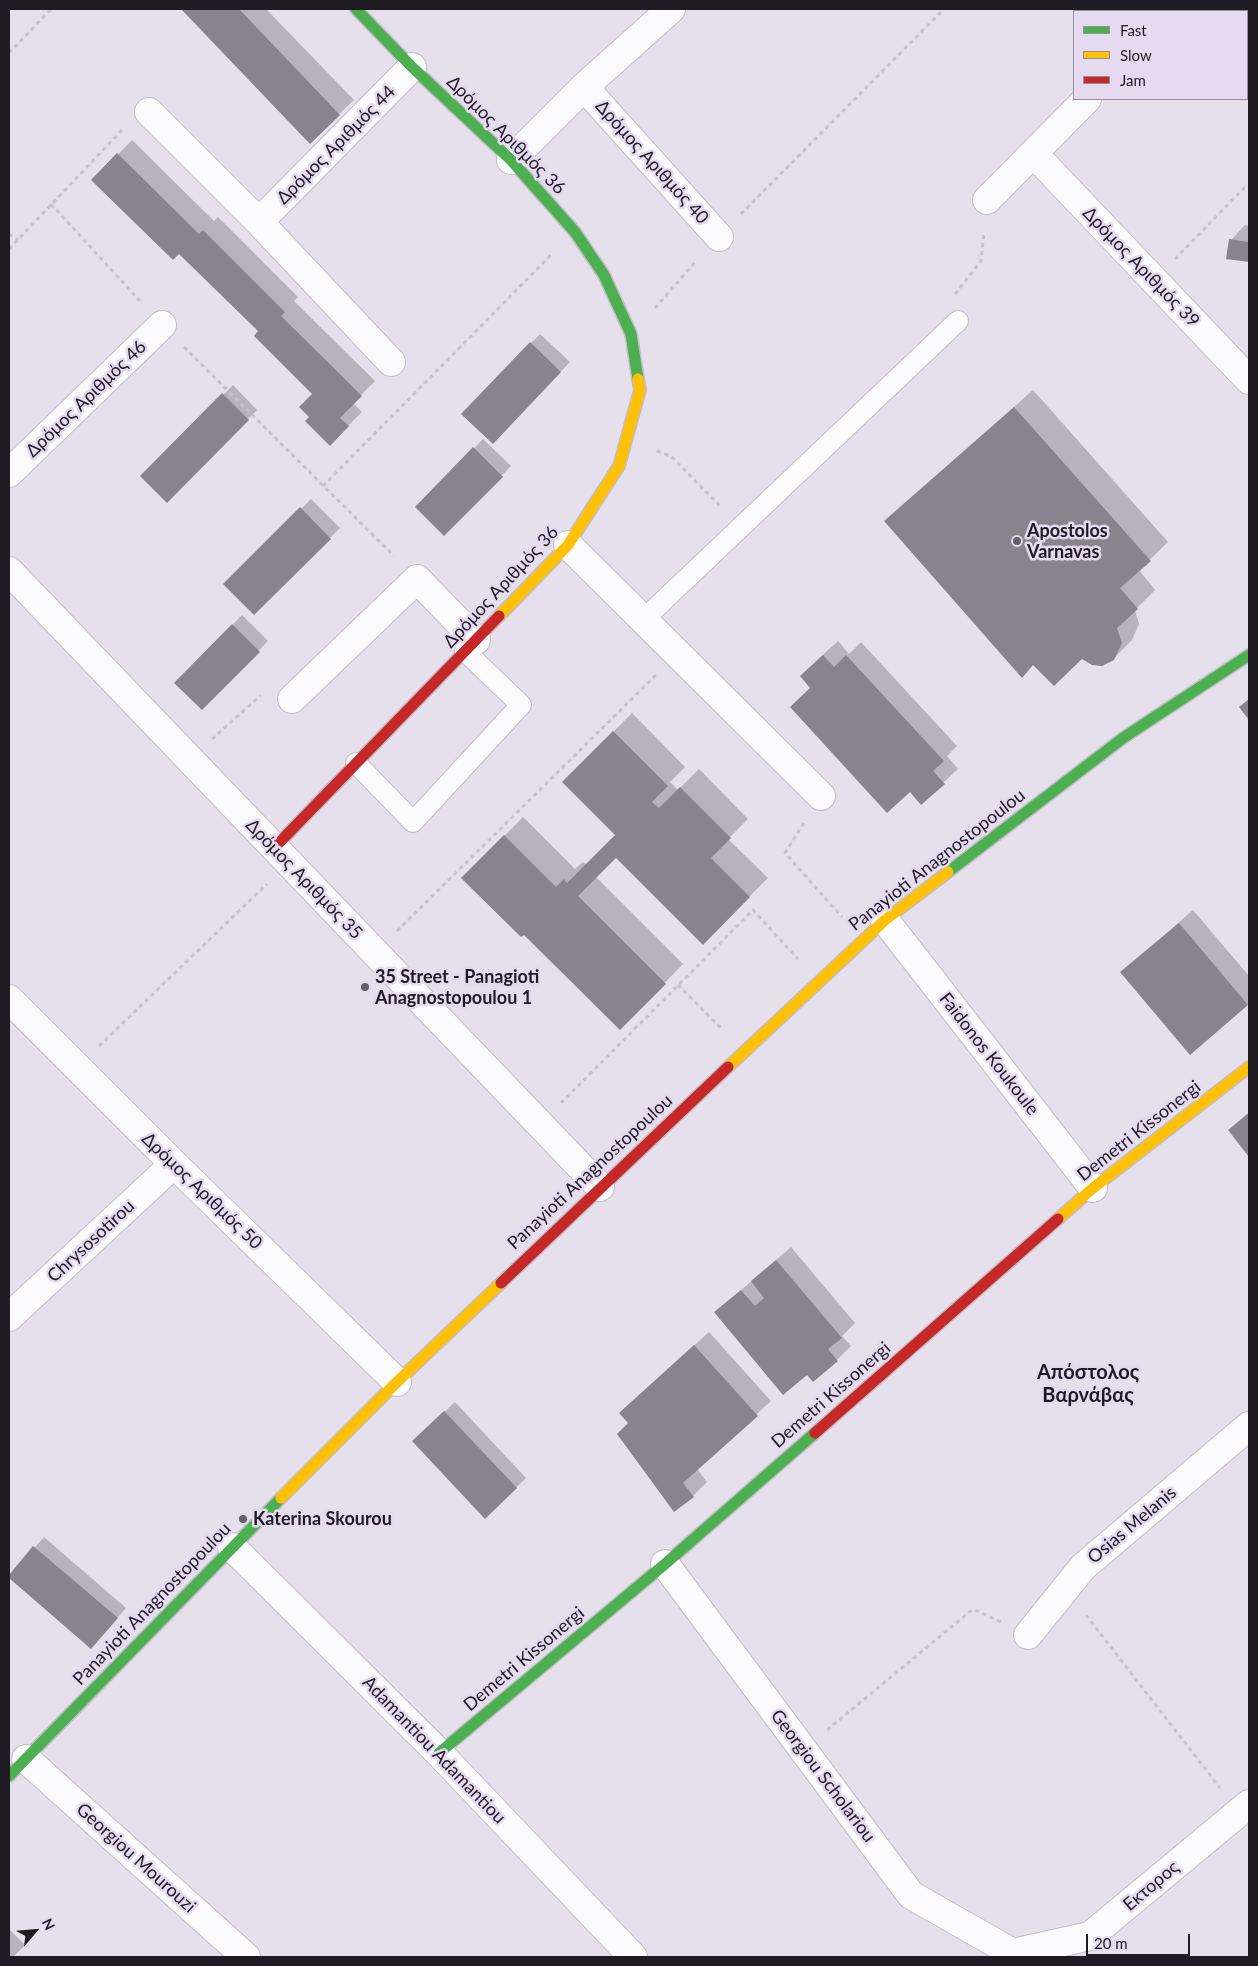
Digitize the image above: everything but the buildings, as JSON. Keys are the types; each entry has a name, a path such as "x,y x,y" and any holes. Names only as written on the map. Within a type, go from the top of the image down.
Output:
{"street":[{"name":"Δρόμος Αριθμός 36","path":"282,856 356,763 568,545 619,466 640,390 630,334 604,275 574,232 511,160 412,67 356,9"},
{"name":"Δρόμος Αριθμός 40","path":"511,160 584,87 671,9"},
{"name":"Δρόμος Αριθμός 44","path":"260,222 412,67"},
{"name":"Δρόμος Αριθμός 40","path":"584,87 719,236"},
{"path":"987,200 1085,100"},
{"path":"149,112 260,222 391,362"},
{"name":"Δρόμος Αριθμός 39","path":"1034,154 1249,380"},
{"name":"Δρόμος Αριθμός 46","path":"9,473 162,325"},
{"path":"568,545 821,796"},
{"name":"Δρόμος Αριθμός 35","path":"9,571 600,1188"},
{"path":"292,699 417,579 471,645"},
{"name":"Panayioti Anagnostopoulou","path":"17,1768 232,1547 397,1382 744,1051 885,920 1124,738 1249,655"},
{"name":"Faidonos Koukoule","path":"885,920 1093,1188"},
{"name":"Δρόμος Αριθμός 50","path":"9,999 174,1164 397,1382"},
{"name":"Demetri Kissonergi","path":"438,1753 665,1564 1093,1188 1249,1067"},
{"name":"Chrysosotirou","path":"9,1317 174,1164"},
{"name":"Osias Melanis","path":"1028,1636 1083,1567 1249,1426"},
{"name":"Adamantiou Adamantiou","path":"232,1547 438,1753 633,1957"},
{"name":"Georgiou Scholariou","path":"665,1564 911,1895 1013,1953"},
{"name":"Georgiou Mourouzi","path":"17,1768 246,1957"},
{"name":"Εκτορος","path":"1013,1953 1090,1936 1244,1808"}],"lane":[{"path":"643,620 958,321"},
{"path":"356,763 413,822 521,705 471,645"}],"path":[{"path":"9,53 51,9"},
{"path":"630,334 719,236 944,9"},
{"path":"9,249 121,130 149,112"},
{"path":"1154,280 1244,188 1249,188"},
{"path":"958,321 953,295 981,261 987,200"},
{"path":"51,204 162,325 417,579"},
{"path":"323,486 574,232"},
{"path":"9,234 18,240"},
{"path":"626,438 672,457 741,527"},
{"path":"375,953 677,653"},
{"path":"190,760 259,695 292,699"},
{"path":"821,796 786,853 863,940"},
{"path":"77,1067 282,856"},
{"path":"539,1124 753,910 819,981"},
{"path":"678,985 744,1051"},
{"path":"1066,1588 1244,1808"},
{"path":"803,1750 973,1609 1028,1636"}],"traffic: fast":[{"path":"356,9 412,67 511,160 575,232 604,275 631,334 638,379"},
{"path":"948,872 1123,738 1249,655"},
{"path":"439,1753 665,1564 815,1433"},
{"path":"9,1776 281,1498"}],"traffic: slow":[{"path":"499,616 568,545 619,466 640,390 638,379"},
{"path":"728,1067 885,920 948,872"},
{"path":"1058,1219 1093,1188 1249,1067"},
{"path":"281,1498 397,1382 501,1283"}],"traffic: jam":[{"path":"274,848 499,616"},
{"path":"501,1283 728,1067"},
{"path":"815,1433 1058,1219"}],"place":[{"name":"Apostolos Varnavas","path":"1017,541"},
{"name":"35 Street - Panagioti Anagnostopoulou 1","path":"365,987"},
{"name":"Katerina Skourou","path":"243,1519"}],"district":[{"name":"Απόστολος Βαρνάβας","path":"1088,1384"}]}
